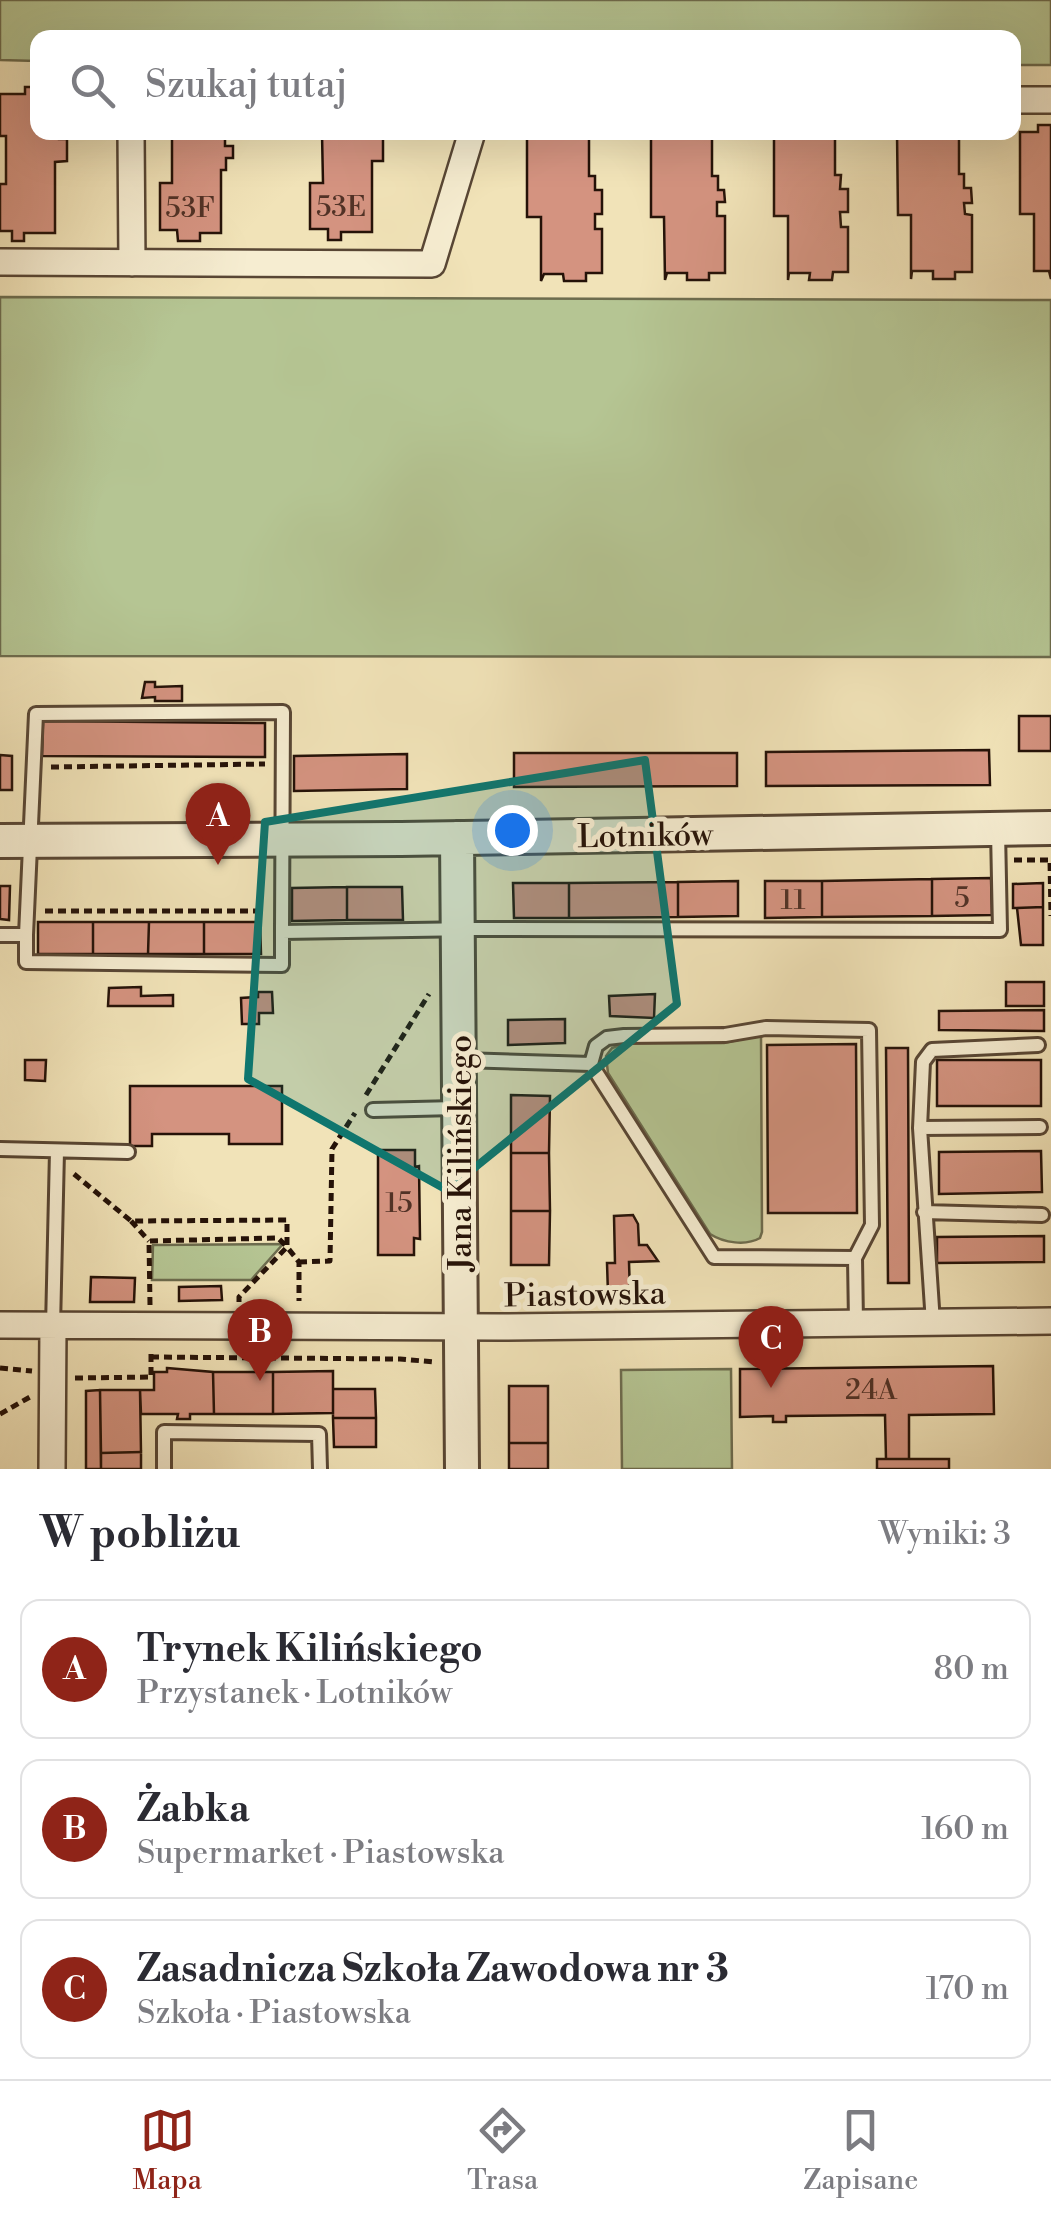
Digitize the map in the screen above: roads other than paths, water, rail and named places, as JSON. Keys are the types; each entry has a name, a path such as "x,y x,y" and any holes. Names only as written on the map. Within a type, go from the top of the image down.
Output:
{"street":[{"path":"1021,100 1051,100"},
{"path":"132,140 132,263"},
{"path":"0,262 432,264 470,140"},
{"name":"Lotników","path":"15,841 1051,828"},
{"name":"Jana Kilińskiego","path":"457,838 462,1469"},
{"name":"Piastowska","path":"0,1325 461,1327 1051,1321"},
{"path":"52,1327 52,1469"}],"lane":[{"path":"283,712 282,840 282,966 26,962 27,911 15,841 36,714 283,712"},
{"path":"282,932 1000,930 998,828"},
{"path":"0,934 26,935"},
{"path":"854,1258 714,1257 591,1064 596,1046 608,1038 624,1036 725,1035 766,1028 869,1030 872,1225 854,1258 856,1322"},
{"path":"933,1323 920,1128 923,1062 932,1050 1038,1045"},
{"path":"460,1060 591,1064"},
{"path":"374,1110 460,1108"},
{"path":"920,1128 1040,1128"},
{"path":"0,1149 128,1152"},
{"path":"52,1327 56,1151"},
{"path":"924,1212 1042,1215"},
{"path":"164,1469 164,1432 320,1434 320,1469"}],"place":[{"name":"Trynek Kilińskiego","path":"218,865"},
{"name":"Żabka","path":"260,1381"},
{"name":"Zasadnicza Szkoła Zawodowa nr 3","path":"771,1388"}]}
